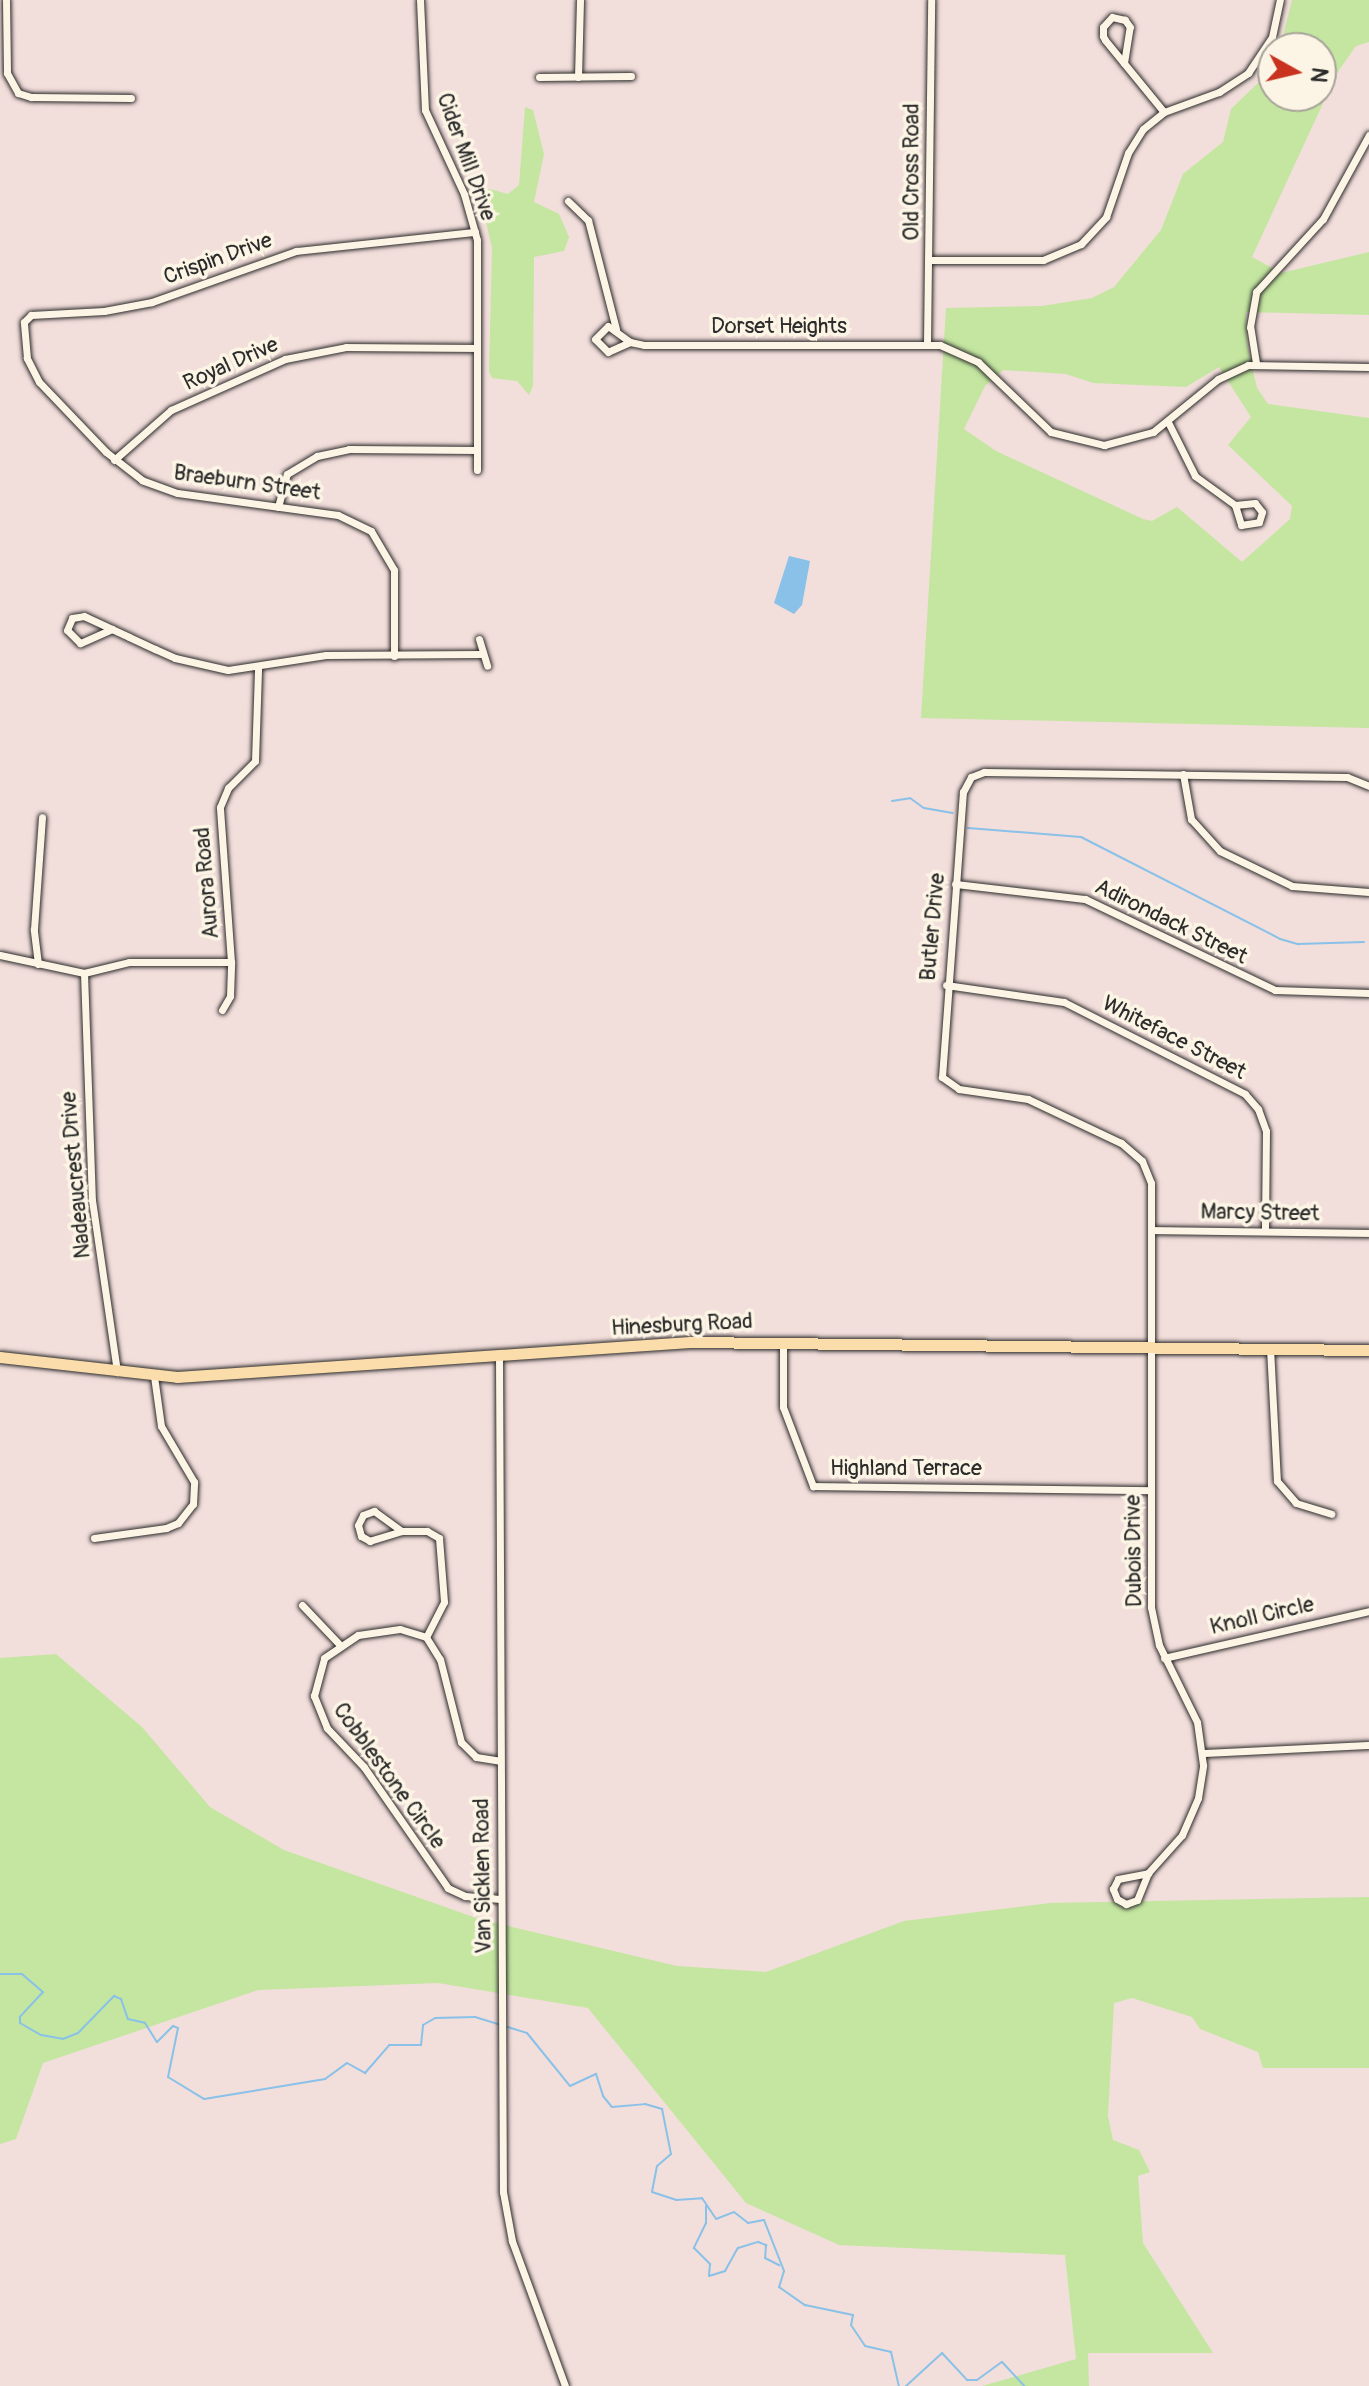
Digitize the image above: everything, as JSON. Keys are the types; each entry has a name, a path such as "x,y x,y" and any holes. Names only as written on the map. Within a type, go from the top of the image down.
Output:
{"main road":[{"name":"Hinesburg Road","path":"0,1357 118,1374 154,1376 783,1341 1369,1350"}],"street":[{"path":"6,0 7,73 18,93 31,97 131,98"},
{"name":"Cider Mill Drive","path":"420,0 425,110 475,232 477,470"},
{"path":"578,77 580,0"},
{"name":"Old Cross Road","path":"927,344 931,0"},
{"path":"929,260 1033,261 1073,249 1106,217 1134,141 1164,112 1219,92 1248,73 1272,37 1280,0"},
{"path":"1124,63 1130,27 1125,20 1112,17 1103,27 1103,36 1124,63 1164,112"},
{"path":"539,77 631,76"},
{"path":"1369,135 1323,219 1256,292 1250,315 1256,363 1369,367"},
{"path":"568,201 588,220 616,329 630,342"},
{"name":"Crispin Drive","path":"24,322 31,315 104,311 152,302 296,251 475,232"},
{"name":"Braeburn Street","path":"24,322 24,347 34,376 114,460 168,490 351,519 382,544 395,576 394,656"},
{"name":"Dorset Heights","path":"616,329 598,332 600,350 613,351 630,342 927,344 971,357 1034,419 1071,441 1115,445 1145,436 1168,422 1218,379 1256,363"},
{"name":"Royal Drive","path":"114,460 171,410 285,359 346,347 477,348"},
{"path":"1168,422 1195,476 1235,505"},
{"path":"278,507 287,474 317,456 349,449 477,450"},
{"path":"112,629 80,643 67,630 70,620 81,615 196,665 258,669 320,656 482,654"},
{"path":"479,639 487,666"},
{"name":"Aurora Road","path":"222,1010 230,996 231,962 219,813 224,793 255,761 258,669"},
{"name":"Butler Drive","path":"1150,1345 1149,1175 1128,1148 1028,1099 946,1082 939,1066 963,792 974,774 1347,777 1369,786"},
{"path":"1183,774 1191,819 1220,851 1292,886 1369,892"},
{"path":"38,964 34,929 42,817"},
{"name":"Adirondack Street","path":"955,884 1085,899 1275,990 1369,993"},
{"path":"0,955 84,973 129,962 231,962"},
{"name":"Nadeaucrest Drive","path":"84,973 92,1200 118,1374"},
{"name":"Whiteface Street","path":"946,985 1064,1002 1245,1094 1265,1125 1265,1231"},
{"name":"Marcy Street","path":"1151,1230 1369,1233"},
{"name":"Highland Terrace","path":"783,1341 783,1407 813,1486 1151,1490"},
{"name":"Dubois Drive","path":"1148,1873 1118,1879 1113,1889 1117,1899 1134,1902 1148,1873 1170,1853 1191,1818 1203,1753 1194,1713 1164,1658 1150,1599 1150,1345"},
{"path":"1270,1348 1277,1481 1296,1503 1331,1514"},
{"name":"Van Sicklen Road","path":"499,1356 500,1899 507,2224 565,2386"},
{"path":"94,1538 166,1528 178,1523 193,1504 194,1482 161,1426 154,1376"},
{"path":"402,1531 374,1511 363,1515 358,1525 361,1536 370,1541 402,1531 432,1533 443,1549 444,1608 426,1637"},
{"path":"302,1605 339,1644 393,1629 426,1637 440,1659 461,1742 476,1757 500,1761"},
{"name":"Knoll Circle","path":"1164,1658 1369,1611"},
{"name":"Cobblestone Circle","path":"339,1644 324,1658 316,1679 322,1720 364,1767 444,1884 465,1896 500,1899"},
{"path":"1203,1753 1369,1745"}],"green space":[{"path":"1292,0 1369,0 1369,42 1356,46 1337,73 1337,32 1284,32"},
{"path":"1257,84 1257,112 1319,112 1252,257 1281,273 1369,252 1369,315 1246,312 1247,344 1257,388 1268,404 1369,418 1369,728 921,718 946,308 1042,306 1092,298 1114,287 1161,230 1183,174 1223,142 1231,109","holes":["1219,367 1251,417 1228,445 1292,506 1290,519 1242,562 1177,507 1152,521 1143,519 996,451 964,429 985,386 1003,370 1066,374 1093,383 1186,387"]},
{"path":"525,107 533,110 544,154 534,202 559,214 569,237 564,251 534,257 533,386 529,395 517,381 492,378 489,371 492,248 479,191 482,187 508,194 519,185"},
{"path":"56,1654 142,1727 210,1807 284,1850 479,1919 677,1966 766,1972 904,1921 1050,1903 1369,1897 1369,2068 1263,2068 1258,2052 1200,2029 1192,2017 1132,1998 1114,2003 1108,2116 1113,2140 1139,2150 1150,2172 1138,2176 1143,2243 1213,2353 1088,2353 1089,2386 982,2386 1076,2359 1065,2255 839,2245 746,2203 588,2008 438,1983 258,1990 43,2063 16,2139 0,2144 0,1658"}],"water":[{"path":"789,556 810,561 802,605 794,614 774,603"}],"waterway":[{"path":"892,801 910,798 924,808 953,813"},
{"path":"968,828 1081,837 1280,939 1298,944 1364,942"},
{"path":"0,1974 22,1974 43,1992 20,2017 20,2023 41,2035 63,2039 78,2033 114,1996 121,1999 128,2019 145,2023 157,2042 173,2026 178,2028 168,2077 204,2099 325,2079 347,2063 365,2073 389,2045 421,2045 423,2025 435,2018 475,2017 527,2033 570,2086 596,2074 603,2096 612,2107 645,2104 662,2109 671,2154 657,2166 652,2192 676,2200 702,2198 716,2219 734,2212 748,2223 764,2220 784,2271 779,2287 805,2305 853,2315 851,2325 865,2346 891,2352 899,2386"},
{"path":"706,2206 706,2223 694,2248 710,2264 709,2276 725,2271 738,2248 758,2242 766,2245 765,2258 779,2265"},
{"path":"906,2386 942,2353 967,2380 977,2380 1002,2362 1024,2386"}]}
